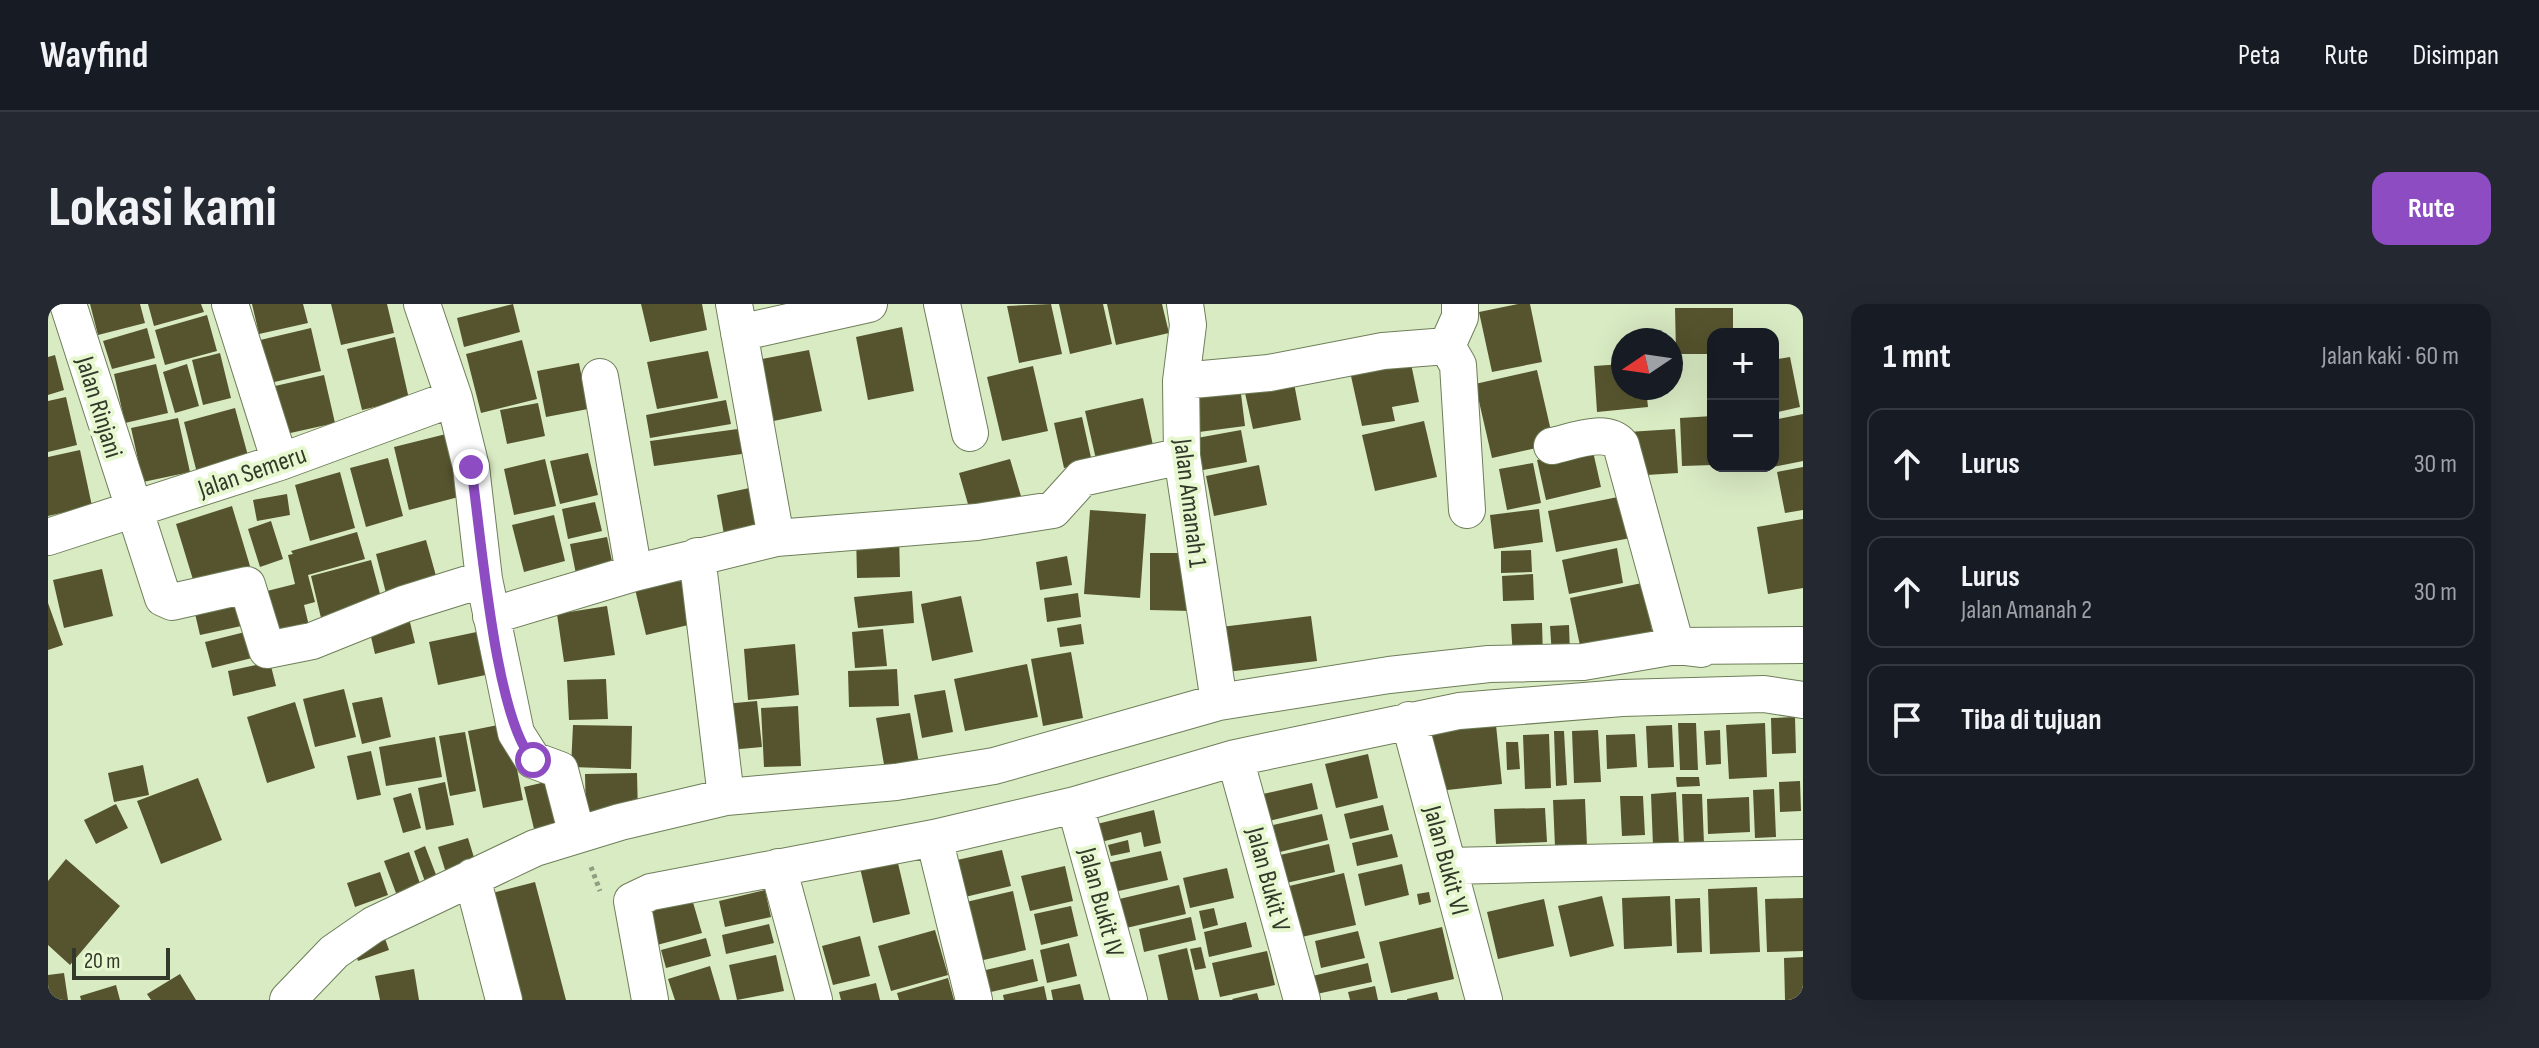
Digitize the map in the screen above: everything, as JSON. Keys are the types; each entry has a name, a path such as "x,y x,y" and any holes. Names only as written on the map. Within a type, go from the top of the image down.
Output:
{"street":[{"name":"Jalan Rinjani","path":"68,304 163,598 172,602 247,585 267,650 312,641 404,604 484,579"},
{"path":"230,304 280,462"},
{"path":"422,304 454,398 471,467 484,579 520,743 533,760 560,770 577,835"},
{"path":"776,538 737,318 869,304"},
{"path":"942,304 970,433"},
{"name":"Jalan Amanah 1","path":"1185,304 1188,325 1181,381 1182,456 1219,702"},
{"path":"1447,346 1460,317 1460,304"},
{"path":"1181,381 1269,373 1383,351 1447,346"},
{"path":"1447,346 1458,365 1467,510"},
{"path":"600,377 634,573"},
{"name":"Jalan Semeru","path":"48,537 280,462 454,398"},
{"path":"1552,446 1603,435 1615,438 1621,445 1676,646"},
{"path":"491,616 634,573 776,538 977,522 1053,510 1082,478 1182,456"},
{"path":"697,556 726,797"},
{"path":"288,1000 334,952 373,925 472,877 535,848 726,797 896,782 994,766 1219,702 1443,668 1583,662 1676,646 1803,645"},
{"path":"1676,646 1770,658 1803,671"},
{"path":"650,1000 632,901 651,892 934,838 1075,805 1235,758 1459,711 1622,698 1764,694 1803,700"},
{"name":"Jalan Bukit VI","path":"1409,720 1484,1000"},
{"name":"Jalan Bukit V","path":"1235,758 1302,1000"},
{"name":"Jalan Bukit IV","path":"1075,805 1129,1000"},
{"path":"934,838 974,1000"},
{"path":"1448,866 1803,858"},
{"path":"778,867 814,1000"},
{"path":"472,877 504,1000"}],"path":[{"path":"577,835 605,902 633,909"}],"building":[{"path":"90,304 140,304 145,323 98,335"},
{"path":"148,304 201,304 204,312 154,326"},
{"path":"252,304 303,304 308,323 259,334"},
{"path":"331,304 387,304 394,333 341,345"},
{"path":"513,304 520,332 464,347 457,318"},
{"path":"641,304 702,304 707,330 650,342"},
{"path":"1051,304 1062,354 1019,363 1007,306"},
{"path":"1059,304 1103,304 1112,344 1070,354"},
{"path":"1107,304 1162,304 1169,333 1116,345"},
{"path":"1530,304 1542,362 1492,372 1479,312"},
{"path":"1675,308 1733,308 1733,328 1707,328 1707,354 1683,354 1683,328 1675,328"},
{"path":"207,315 217,351 165,365 155,330"},
{"path":"902,327 914,391 868,400 856,337"},
{"path":"147,328 155,358 112,369 103,341"},
{"path":"311,328 321,371 266,384 256,341"},
{"path":"395,337 409,399 362,410 347,349"},
{"path":"522,340 537,399 481,413 466,354"},
{"path":"809,350 822,411 764,423 752,361"},
{"path":"708,351 718,398 657,409 647,362"},
{"path":"220,353 231,398 203,405 192,360"},
{"path":"1409,354 1419,402 1392,407 1395,421 1362,426 1349,367"},
{"path":"55,355 64,390 48,395 48,357"},
{"path":"1790,357 1800,407 1779,412 1779,400 1779,359"},
{"path":"579,363 588,409 546,417 537,371"},
{"path":"156,364 168,413 125,423 114,374"},
{"path":"187,364 199,406 175,413 163,372"},
{"path":"1611,365 1611,400 1647,400 1648,407 1597,412 1594,366"},
{"path":"1033,366 1048,431 1002,441 987,377"},
{"path":"1537,370 1554,444 1492,458 1475,384"},
{"path":"324,375 335,423 286,434 275,386"},
{"path":"1294,383 1301,420 1253,429 1245,393"},
{"path":"1240,386 1245,426 1199,432 1193,393"},
{"path":"66,397 77,445 48,452 48,401"},
{"path":"1143,398 1155,455 1098,468 1085,411"},
{"path":"726,400 731,424 650,438 646,415"},
{"path":"538,403 545,436 507,444 500,410"},
{"path":"235,408 250,463 198,477 184,422"},
{"path":"1803,414 1803,461 1779,466 1779,419"},
{"path":"1707,416 1707,465 1682,466 1680,418"},
{"path":"1082,417 1092,462 1064,468 1054,423"},
{"path":"178,418 190,472 143,482 131,428"},
{"path":"1424,421 1437,477 1375,491 1362,435"},
{"path":"745,428 749,453 654,466 650,441"},
{"path":"1675,429 1678,473 1631,476 1628,432"},
{"path":"1241,430 1247,462 1203,470 1197,438"},
{"path":"450,433 466,495 409,510 394,447"},
{"path":"1592,447 1601,487 1546,500 1537,460"},
{"path":"80,450 92,506 48,516 48,457"},
{"path":"588,453 598,495 560,504 550,461"},
{"path":"388,458 403,516 366,527 350,468"},
{"path":"545,459 556,506 514,515 504,469"},
{"path":"1010,459 1023,503 972,518 959,473"},
{"path":"1533,463 1541,503 1507,510 1499,469"},
{"path":"1259,465 1267,505 1214,516 1206,476"},
{"path":"1803,467 1803,510 1785,513 1779,472"},
{"path":"340,472 355,528 310,541 295,485"},
{"path":"754,487 763,533 725,540 717,495"},
{"path":"287,494 290,515 257,521 253,500"},
{"path":"1628,495 1636,537 1556,552 1548,511"},
{"path":"595,502 602,531 568,539 562,509"},
{"path":"232,506 250,566 194,583 176,524"},
{"path":"1539,509 1543,542 1494,549 1490,515"},
{"path":"1090,510 1146,514 1140,598 1084,594"},
{"path":"554,515 565,561 524,572 512,525"},
{"path":"1803,519 1803,588 1768,594 1757,527"},
{"path":"271,521 283,559 260,567 248,529"},
{"path":"357,532 365,559 308,575 315,602 304,605 309,626 265,637 255,594 295,584 288,555 293,554 291,551"},
{"path":"856,532 899,532 900,577 857,578"},
{"path":"607,537 613,566 576,574 570,544"},
{"path":"426,540 438,583 387,597 376,554"},
{"path":"1617,548 1623,583 1569,594 1562,560"},
{"path":"1531,550 1532,572 1501,573 1501,551"},
{"path":"1150,553 1191,553 1192,611 1150,610"},
{"path":"1067,556 1072,585 1040,590 1036,562"},
{"path":"371,560 383,605 322,622 311,576"},
{"path":"102,569 113,616 64,628 53,580"},
{"path":"1533,574 1534,600 1503,601 1502,576"},
{"path":"690,576 701,622 646,635 635,589"},
{"path":"1642,583 1654,640 1582,655 1570,598"},
{"path":"912,591 914,623 858,628 854,597"},
{"path":"1078,593 1081,617 1047,622 1044,598"},
{"path":"239,594 246,625 200,635 193,605"},
{"path":"961,596 973,652 932,661 921,604"},
{"path":"48,603 63,645 48,650"},
{"path":"607,606 615,655 564,662 557,614"},
{"path":"408,614 415,643 375,654 368,624"},
{"path":"1311,616 1317,661 1227,672 1221,627"},
{"path":"1542,623 1543,658 1513,659 1511,624"},
{"path":"1081,624 1084,644 1060,647 1057,628"},
{"path":"1569,625 1570,655 1552,656 1550,626"},
{"path":"883,629 887,666 855,668 852,632"},
{"path":"253,630 260,656 212,668 205,642"},
{"path":"486,630 495,673 438,685 429,642"},
{"path":"795,644 799,695 748,700 744,649"},
{"path":"1071,652 1083,718 1043,726 1031,659"},
{"path":"270,662 276,686 233,696 228,671"},
{"path":"1027,664 1038,717 965,731 954,679"},
{"path":"897,669 899,706 849,707 848,671"},
{"path":"606,679 608,719 569,720 567,680"},
{"path":"344,689 356,737 315,747 303,699"},
{"path":"945,690 953,732 922,738 914,695"},
{"path":"382,697 391,737 362,744 352,703"},
{"path":"757,701 762,747 729,750 724,704"},
{"path":"295,702 315,768 267,783 247,717"},
{"path":"798,706 801,766 764,767 761,708"},
{"path":"910,713 920,769 886,776 876,718"},
{"path":"1795,717 1796,753 1772,754 1771,718"},
{"path":"508,723 523,800 483,808 468,731"},
{"path":"1678,723 1696,723 1698,770 1680,770"},
{"path":"1765,723 1767,777 1729,779 1726,725"},
{"path":"573,725 632,726 631,769 571,767"},
{"path":"1496,725 1502,784 1438,791 1431,732"},
{"path":"1672,725 1674,767 1648,768 1646,726"},
{"path":"1598,730 1601,782 1574,783 1572,731"},
{"path":"1720,730 1721,764 1706,765 1704,731"},
{"path":"1554,731 1564,731 1567,785 1556,786"},
{"path":"465,732 476,791 450,796 439,736"},
{"path":"1549,734 1551,788 1525,789 1523,735"},
{"path":"1635,734 1637,767 1607,769 1606,735"},
{"path":"435,737 442,777 386,786 379,747"},
{"path":"1506,742 1518,742 1520,769 1507,770"},
{"path":"371,751 381,795 357,800 347,756"},
{"path":"1368,754 1378,798 1336,808 1325,764"},
{"path":"143,765 149,795 114,802 108,773"},
{"path":"637,773 638,815 586,816 585,774"},
{"path":"1676,777 1699,777 1700,786 1677,787"},
{"path":"198,778 222,840 161,864 137,801"},
{"path":"554,780 563,823 534,829 524,787"},
{"path":"1800,781 1801,811 1780,812 1779,782"},
{"path":"445,782 454,825 426,830 418,788"},
{"path":"1312,783 1318,809 1269,821 1263,794"},
{"path":"1774,789 1776,837 1755,838 1753,790"},
{"path":"1676,792 1679,845 1653,846 1651,794"},
{"path":"411,793 421,828 403,833 393,798"},
{"path":"1682,794 1702,794 1704,844 1684,845"},
{"path":"1620,796 1643,796 1645,835 1622,836"},
{"path":"1749,797 1750,832 1708,834 1707,799"},
{"path":"1585,799 1587,846 1555,847 1553,800"},
{"path":"116,804 128,828 96,844 84,820"},
{"path":"1383,805 1389,830 1350,839 1344,814"},
{"path":"1545,808 1547,842 1496,844 1494,809"},
{"path":"1154,810 1161,843 1144,847 1141,832 1101,842 1097,824"},
{"path":"1322,814 1328,840 1280,852 1273,825"},
{"path":"1392,834 1398,857 1357,866 1352,843"},
{"path":"468,838 476,864 446,873 438,847"},
{"path":"1128,840 1130,852 1111,856 1108,845"},
{"path":"1329,844 1335,872 1286,883 1280,855"},
{"path":"425,846 440,885 428,890 414,851"},
{"path":"1002,850 1011,886 965,897 957,860"},
{"path":"1161,851 1168,880 1114,892 1107,863"},
{"path":"409,852 423,892 399,901 384,861"},
{"path":"66,859 120,906 70,965 48,945 48,881"},
{"path":"897,859 910,914 873,923 860,868"},
{"path":"1402,864 1409,895 1365,906 1358,874"},
{"path":"1065,866 1073,901 1030,911 1021,876"},
{"path":"1227,868 1234,898 1190,908 1183,878"},
{"path":"380,872 388,895 355,907 347,883"},
{"path":"1344,873 1356,925 1297,938 1285,887"},
{"path":"535,882 566,1000 516,1000 488,894"},
{"path":"1179,885 1186,914 1122,929 1115,900"},
{"path":"1757,887 1760,952 1710,954 1708,889"},
{"path":"765,890 771,917 725,927 719,901"},
{"path":"1013,891 1026,950 975,962 962,903"},
{"path":"1429,892 1431,902 1419,905 1417,894"},
{"path":"1602,896 1614,946 1570,957 1558,906"},
{"path":"1670,896 1672,946 1624,949 1622,898"},
{"path":"1700,898 1702,952 1677,953 1675,899"},
{"path":"1803,898 1803,951 1767,952 1765,899"},
{"path":"692,899 702,933 657,945 648,912"},
{"path":"1544,899 1554,946 1498,959 1487,912"},
{"path":"1071,906 1078,936 1041,945 1034,914"},
{"path":"1214,908 1218,925 1203,929 1199,911"},
{"path":"1191,917 1196,940 1144,952 1139,929"},
{"path":"1246,922 1252,947 1209,957 1204,932"},
{"path":"769,924 774,943 726,954 722,935"},
{"path":"1442,927 1454,979 1391,993 1379,942"},
{"path":"935,930 948,975 891,991 878,946"},
{"path":"1358,931 1365,958 1321,968 1315,941"},
{"path":"383,933 389,950 358,961 352,944"},
{"path":"860,936 870,976 833,985 822,946"},
{"path":"706,938 711,956 666,968 661,950"},
{"path":"1069,943 1077,976 1047,983 1040,950"},
{"path":"1201,947 1206,968 1195,970 1190,949"},
{"path":"1187,948 1199,1000 1168,1000 1158,955"},
{"path":"1267,951 1275,985 1220,997 1212,963"},
{"path":"776,955 784,991 737,1000 729,965"},
{"path":"1803,957 1803,1000 1785,1000 1784,958"},
{"path":"1033,959 1038,981 982,994 977,972"},
{"path":"1368,963 1372,982 1312,995 1308,977"},
{"path":"710,966 720,1000 675,1000 668,979"},
{"path":"414,969 419,1000 380,1000 375,976"},
{"path":"64,973 68,1000 48,1000 48,975"},
{"path":"180,974 196,1000 151,1000 147,994"},
{"path":"948,978 954,1000 899,1000 897,993"},
{"path":"876,983 880,1000 841,1000 839,992"},
{"path":"1080,984 1084,1000 1053,1000 1051,990"},
{"path":"116,985 120,1000 81,1000 80,996"},
{"path":"1044,986 1047,1000 1004,1000 1003,995"},
{"path":"1375,986 1378,1000 1350,1000 1348,992"},
{"path":"1437,992 1439,1000 1407,1000 1407,999"},
{"path":"1257,993 1259,1000 1232,999"}],"route":[{"path":"471,467 491,616 516,733 533,760"}]}
